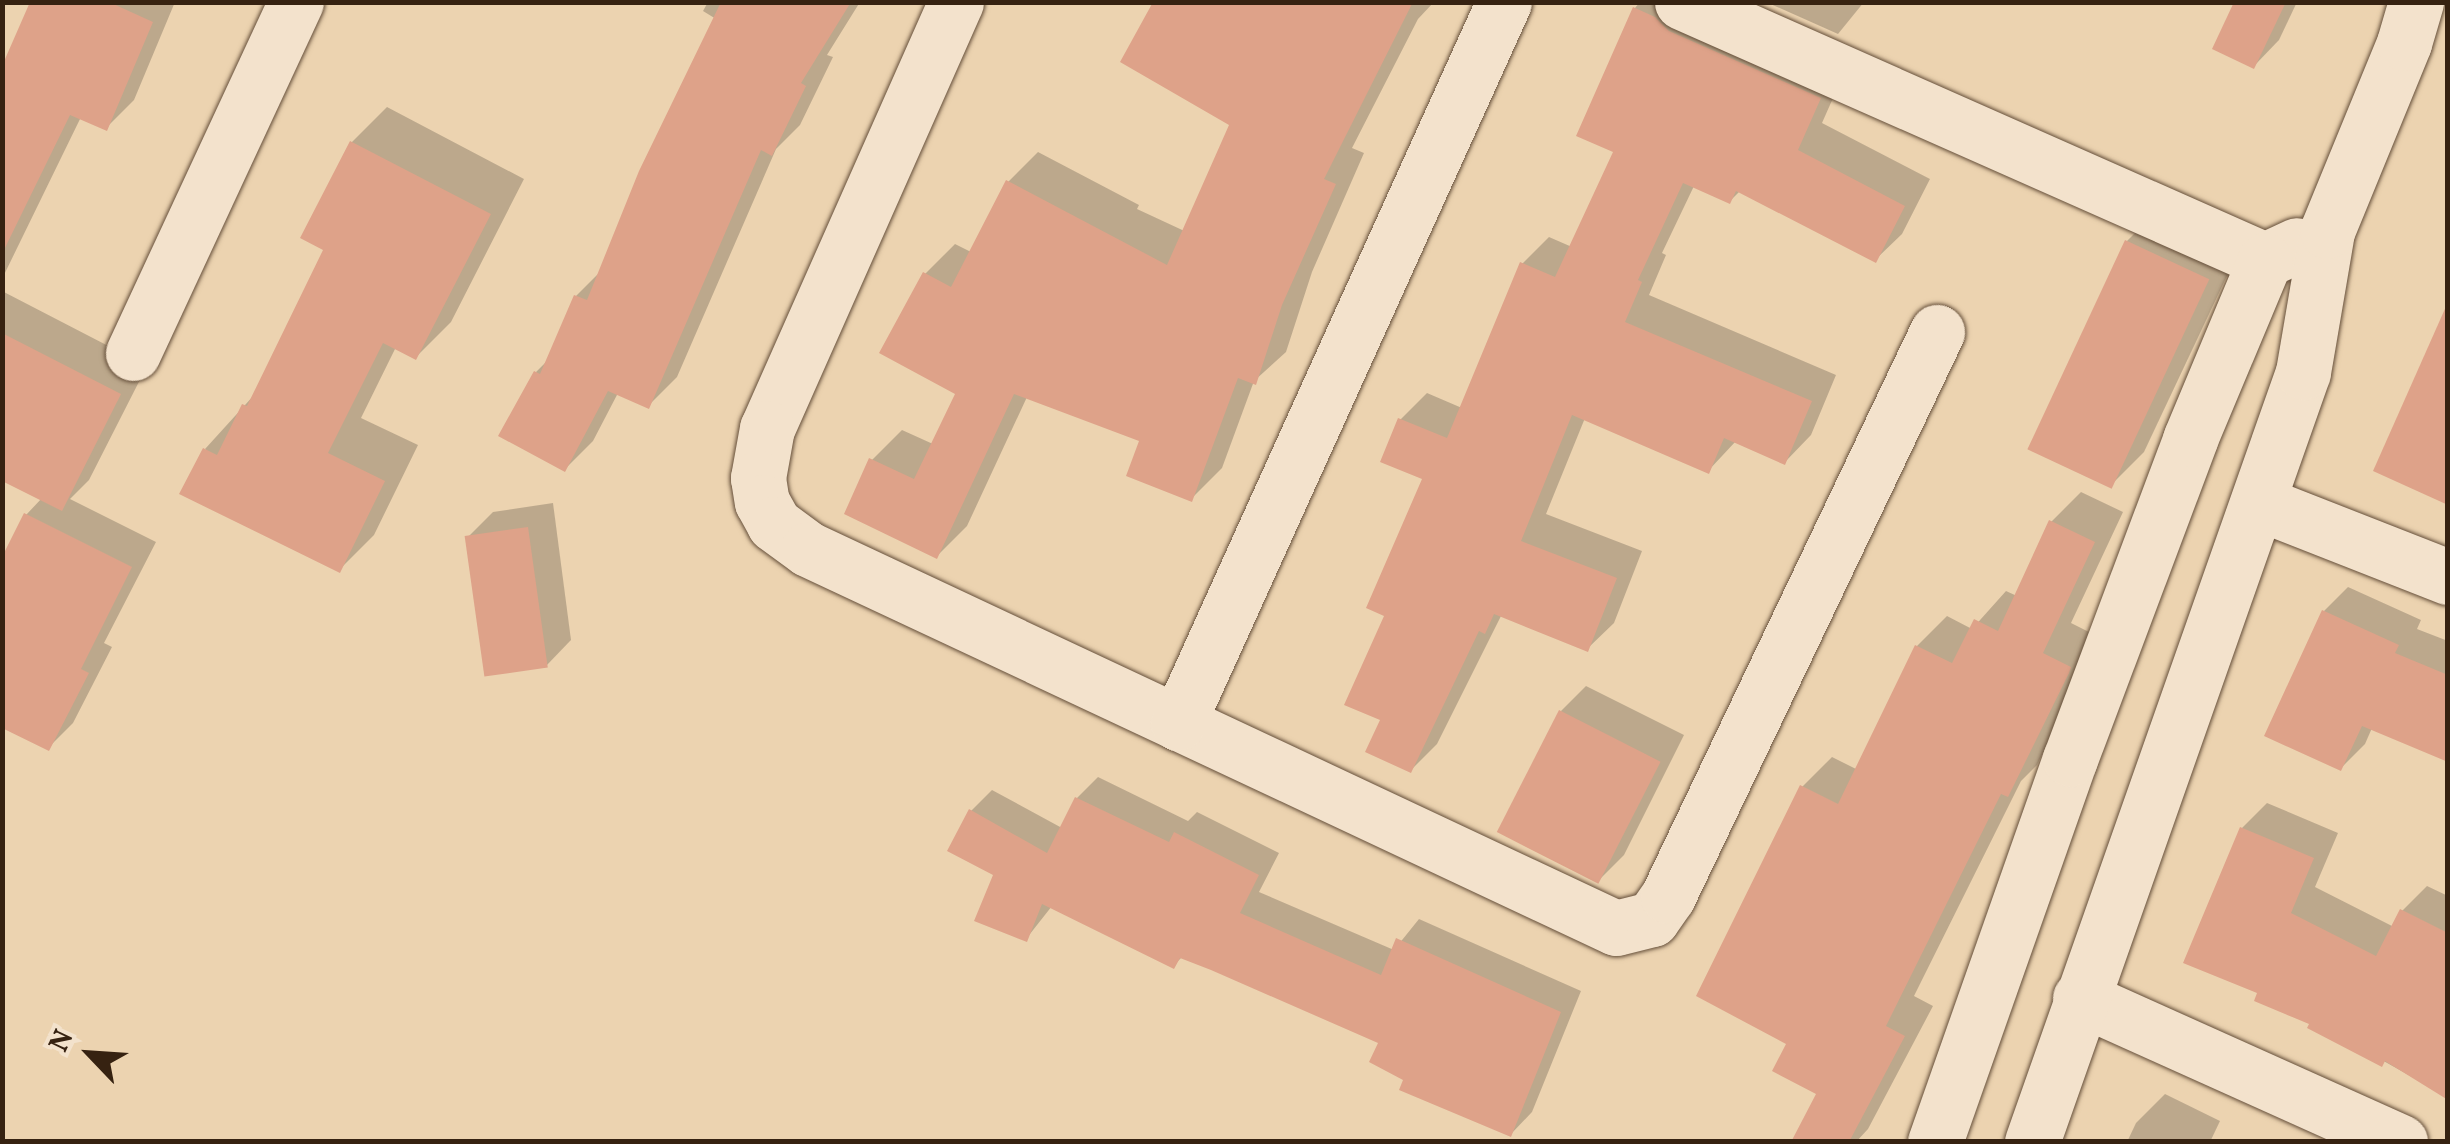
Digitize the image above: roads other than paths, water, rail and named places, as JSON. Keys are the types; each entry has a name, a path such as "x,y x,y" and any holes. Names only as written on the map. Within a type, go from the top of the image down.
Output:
{"street":[{"path":"133,353 296,2"},
{"path":"956,2 766,428 758,478 762,502 774,524 808,549 1590,920 1616,928 1652,919 1697,838 1937,332"},
{"path":"1178,723 1504,2"},
{"path":"1682,2 2265,260"},
{"path":"2032,1142 2304,372 2327,231 2404,43 2416,2"},
{"path":"1935,1142 2070,758 2190,439 2265,260 2327,231"},
{"path":"2258,502 2448,577"},
{"path":"2080,998 2400,1142"}]}
